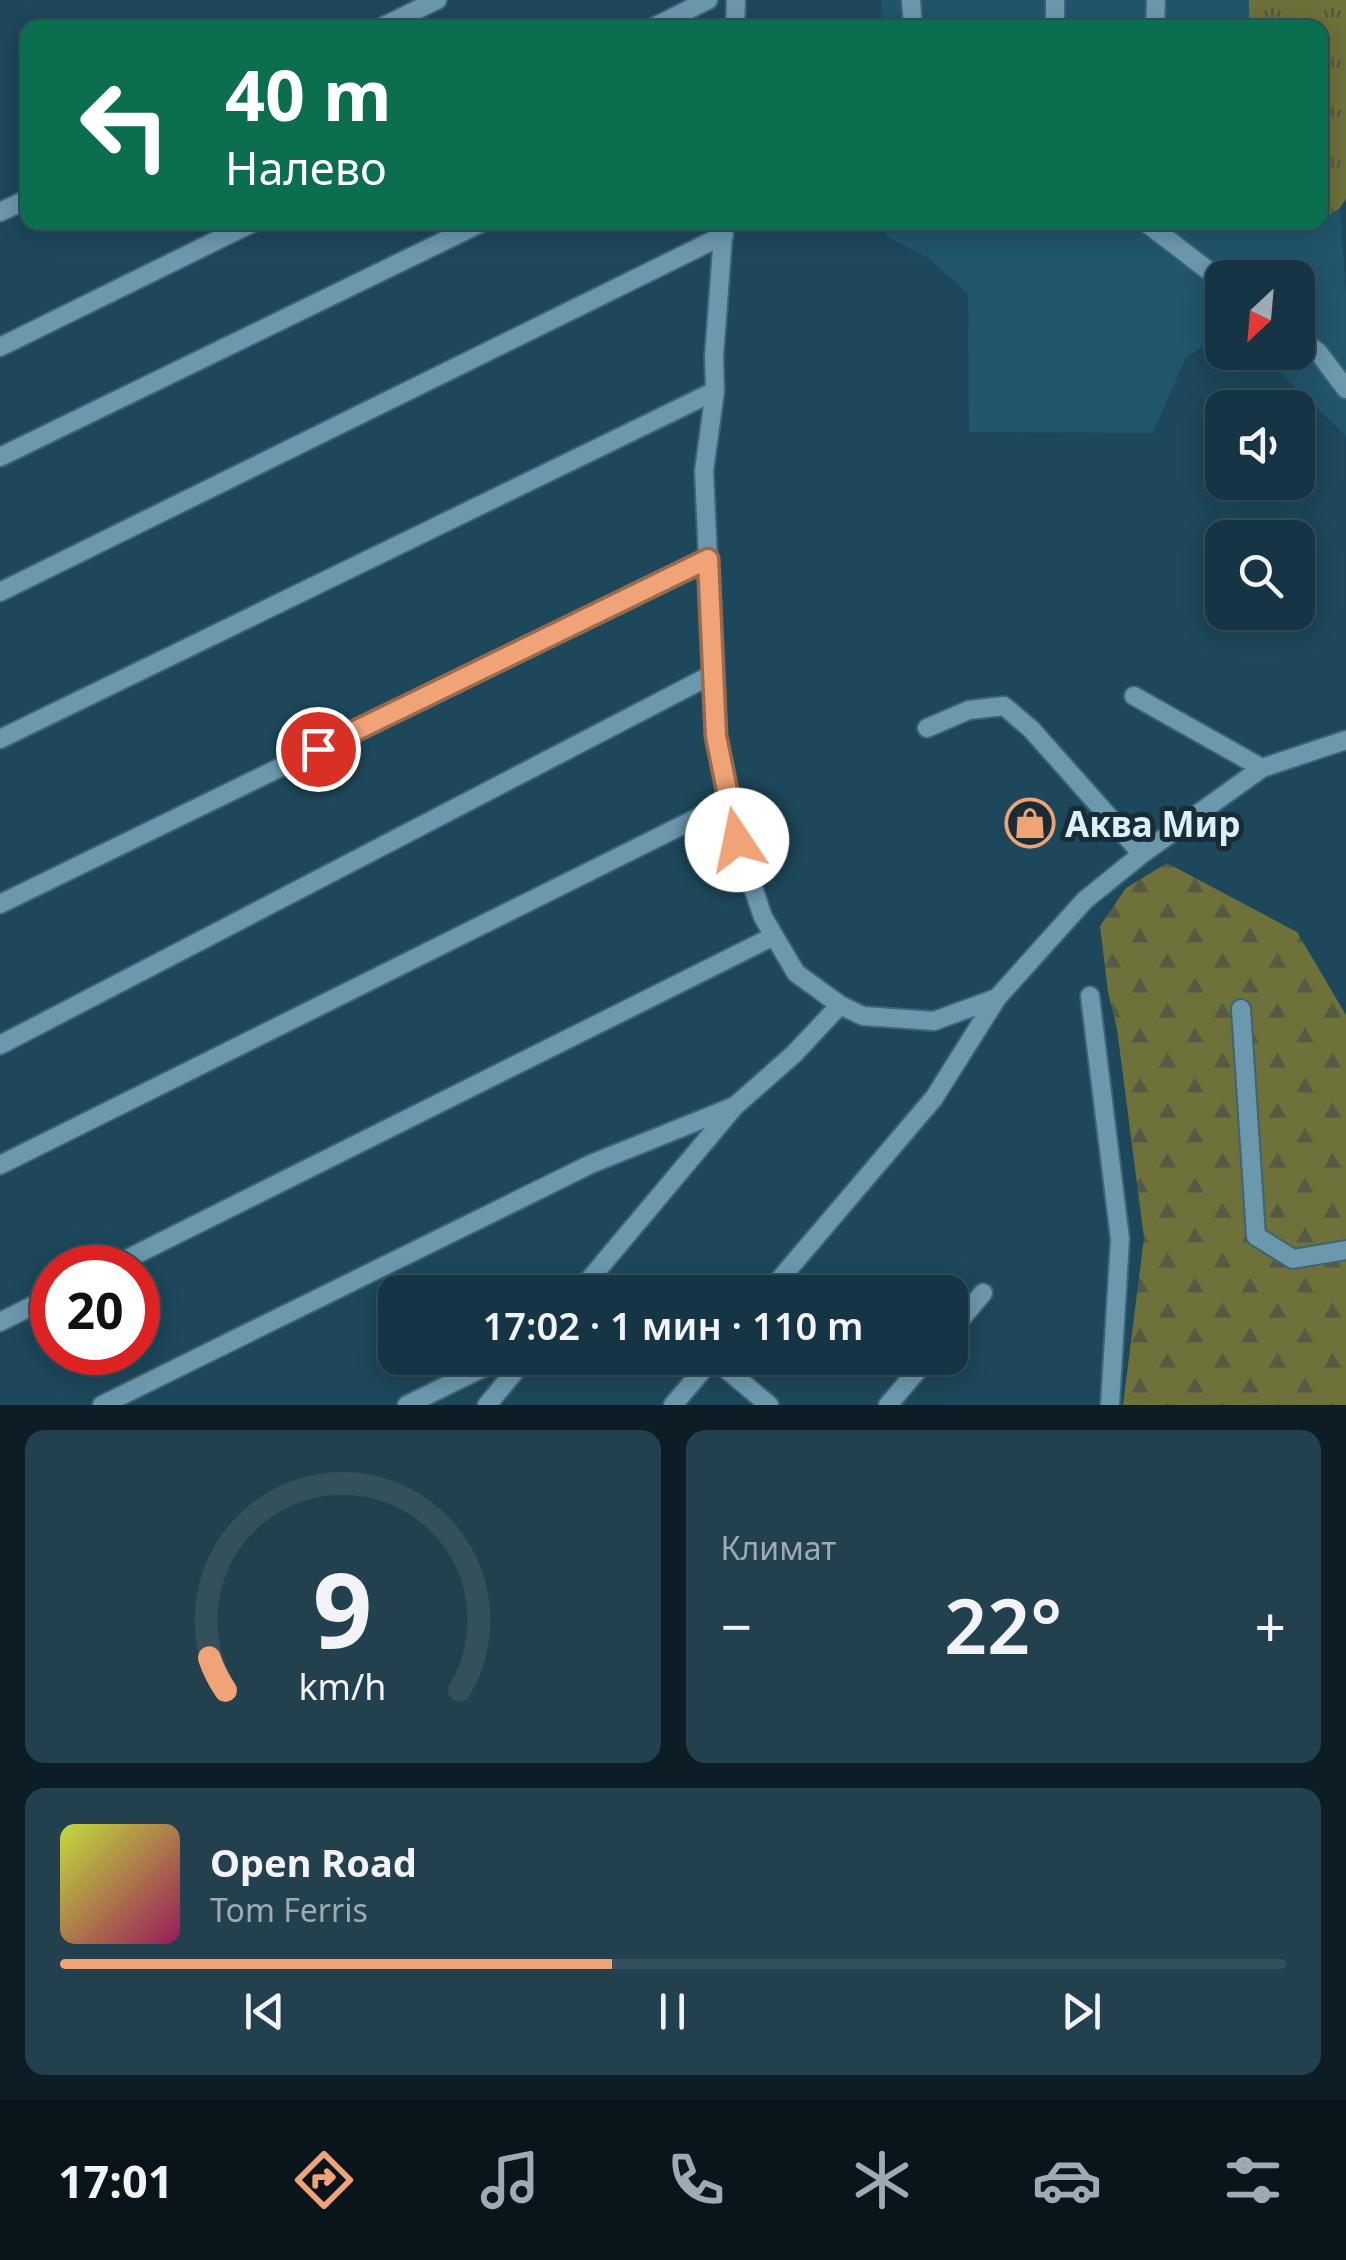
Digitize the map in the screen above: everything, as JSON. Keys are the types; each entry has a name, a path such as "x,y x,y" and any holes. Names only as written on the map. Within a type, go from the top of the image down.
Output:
{"lane":[{"path":"396,20 437,0"},
{"path":"668,20 708,0"},
{"path":"0,347 238,230"},
{"path":"0,456 467,230"},
{"path":"0,592 722,230"},
{"path":"724,230 715,391 704,471 716,736 742,855 763,917 796,973 840,1005 863,1016 934,1021 997,998"},
{"path":"1156,230 1205,268"},
{"path":"1315,350 1346,389"},
{"path":"0,739 715,391"},
{"path":"0,904 708,559"},
{"path":"0,1045 713,674"},
{"path":"1134,696 1262,768"},
{"path":"927,728 969,710 1004,706 1031,728 1142,854"},
{"path":"783,1275 934,1098 997,998 1085,900 1262,768 1346,740"},
{"path":"0,1165 729,802"},
{"path":"155,1245 774,936"},
{"path":"1090,996 1120,1240 1110,1405"},
{"path":"594,1275 735,1106 794,1054 840,1005"},
{"path":"1242,1009 1256,1236 1293,1259 1346,1250"},
{"path":"102,1405 592,1164 735,1106"},
{"path":"968,1311 983,1294"},
{"path":"0,1322 30,1307"},
{"path":"406,1405 468,1375"},
{"path":"487,1405 512,1375"},
{"path":"673,1405 699,1375"},
{"path":"733,1375 769,1405"},
{"path":"888,1405 914,1375"}],"shaded area":[{"path":"881,0 1249,0 1249,20 882,20"},
{"path":"1340,208 1346,294 1346,436 1315,406 1315,390 1298,390 1278,370 1315,370 1315,260 1205,260 1205,344 1185,359 1153,433 969,432 968,294 927,257 885,236 885,230 1328,230 1328,215"}],"green space":[{"path":"1249,0 1346,0 1346,199 1328,215 1328,20 1249,20"},
{"path":"1167,863 1297,932 1346,1015 1346,1405 1123,1405 1144,1238 1100,926 1126,888"}],"place":[{"name":"Аква Мир","path":"1030,823"}],"route":[{"path":"318,749 708,559 716,736 737,840"}]}
